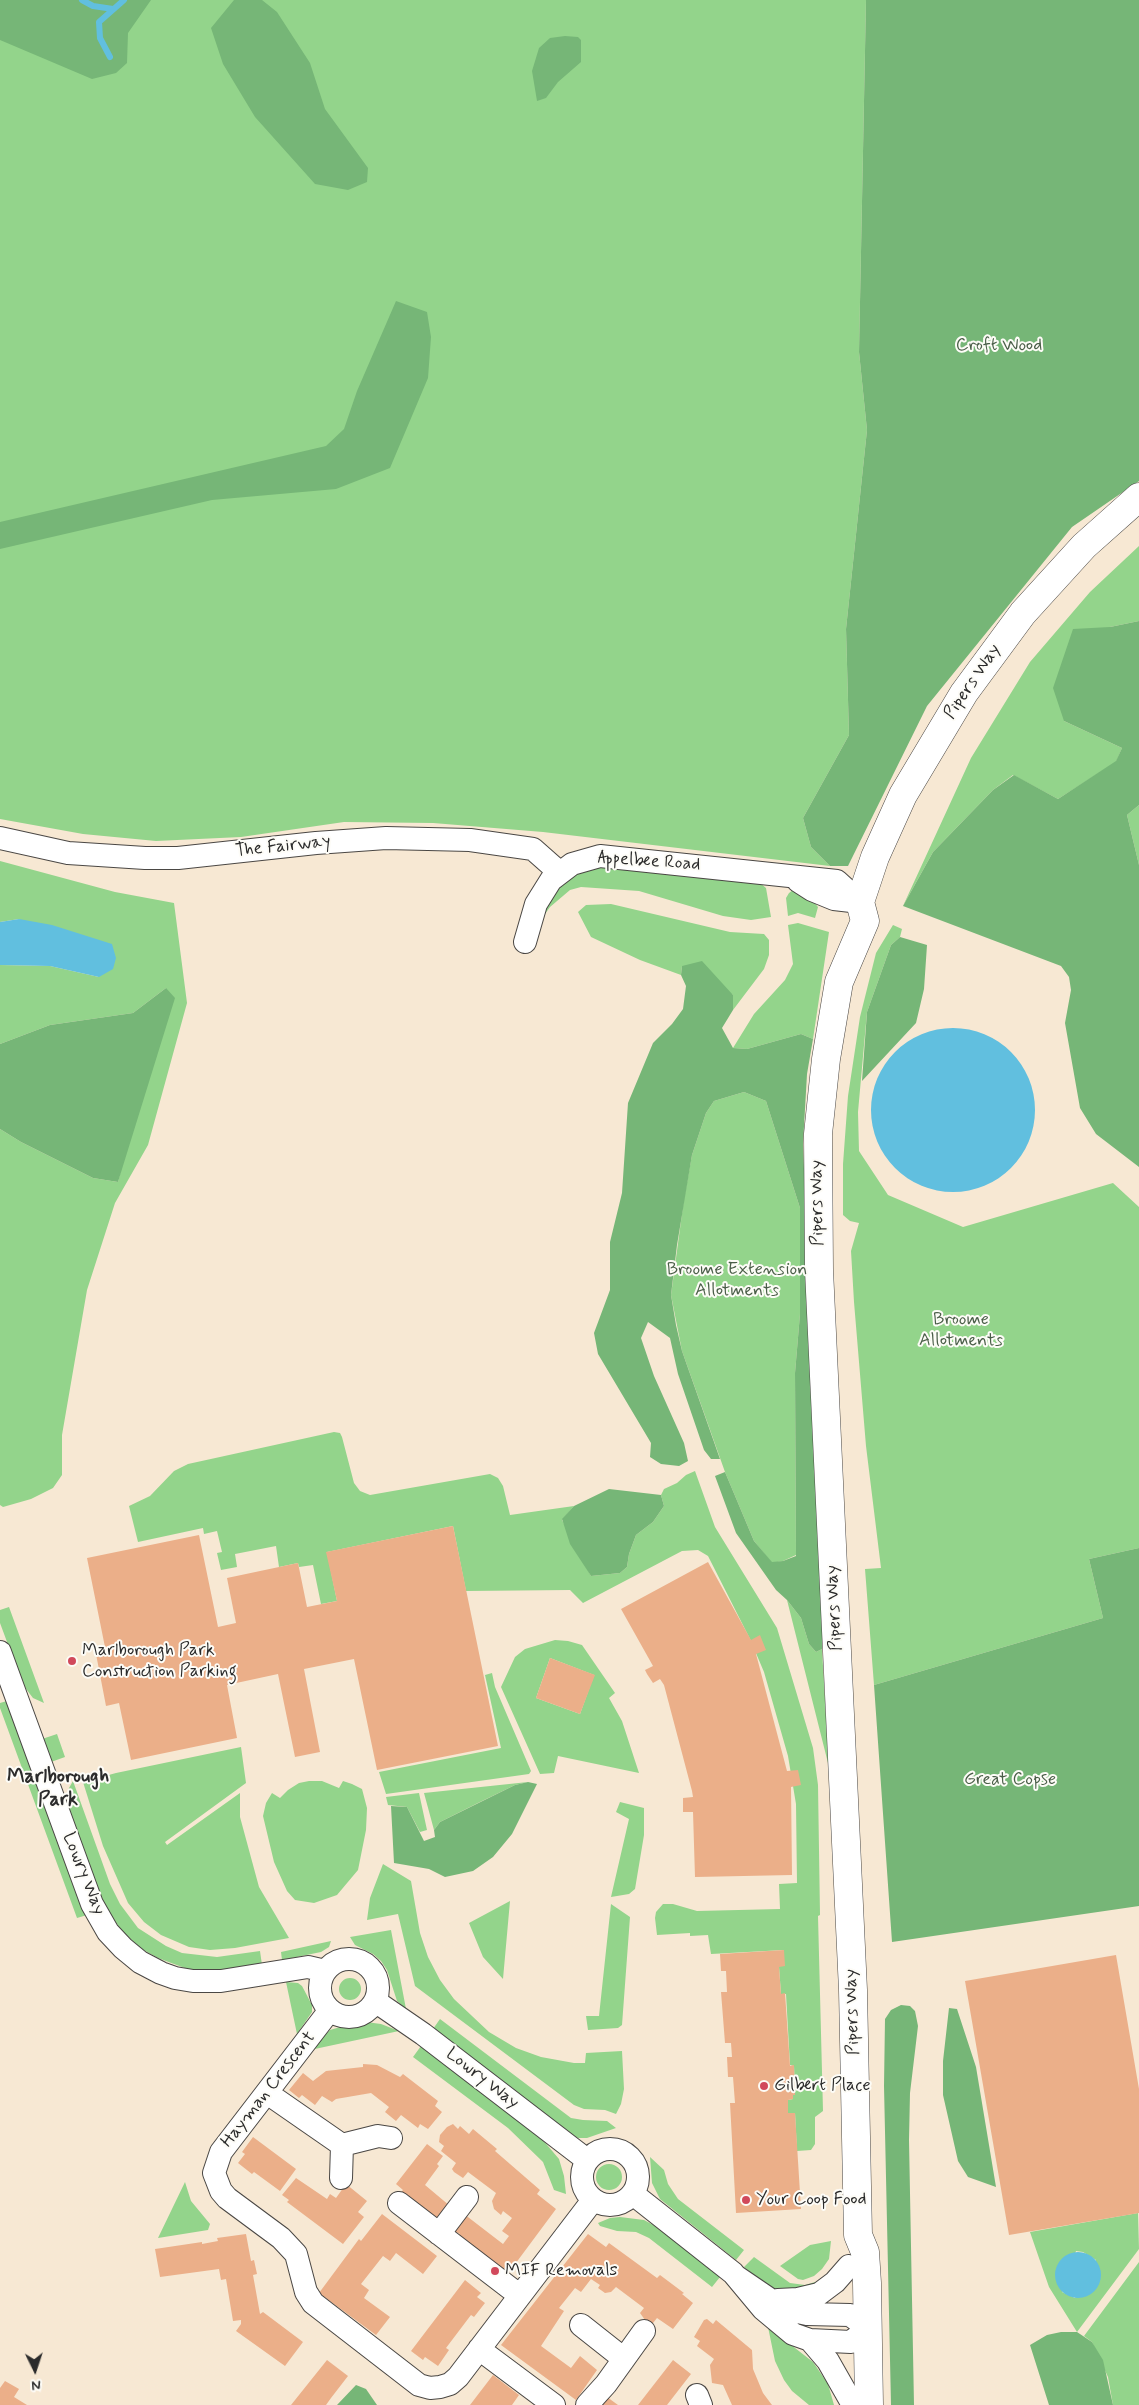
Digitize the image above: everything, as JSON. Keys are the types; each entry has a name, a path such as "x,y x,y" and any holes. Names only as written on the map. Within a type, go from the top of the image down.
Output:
{"main road":[{"name":"Pipers Way","path":"853,2405 857,2328 865,2252 858,2235 853,1990 819,1270 817,1179 820,1112 826,1059 839,982 837,957 846,916 860,902 875,857 904,795 964,692 996,646 1043,589 1084,546 1139,497"},
{"name":"Pipers Way","path":"858,2235 850,2254 849,2266 869,2405"}],"street":[{"name":"The Fairway","path":"0,838 68,853 145,858 195,856 358,839 454,839 526,846 538,852 559,872"},
{"name":"Appelbee Road","path":"525,942 539,897 559,872 580,860 606,856 743,869 837,881 860,902"},
{"name":"Lowry Way","path":"0,1652 92,1904 108,1932 123,1948 140,1962 161,1973 193,1981 221,1981 308,1967 325,1971"},
{"path":"347,1959 364,1962 376,1975 378,1984 375,2001 363,2014 355,2017 346,2017 330,2010 324,2004 320,1987 325,1971 339,1961 347,1959"},
{"name":"Lowry Way","path":"375,2001 423,2034 587,2160"},
{"name":"Hayman Crescent","path":"330,2010 220,2152 214,2173 221,2191 239,2208 280,2238 296,2254 300,2263 306,2292 314,2303 413,2381 430,2388 450,2384 458,2377 593,2200"},
{"path":"267,2093 342,2145"},
{"path":"342,2145 371,2137 390,2138"},
{"path":"341,2178 342,2145"},
{"path":"608,2148 624,2152 637,2166 639,2176 633,2194 618,2204 609,2206 593,2200 582,2185 582,2168 587,2160 593,2154 608,2148"},
{"path":"633,2194 737,2277 784,2309 857,2328"},
{"path":"439,2234 467,2197"},
{"path":"399,2203 519,2295"},
{"path":"769,2300 798,2299 819,2294 835,2282 849,2266"},
{"path":"737,2277 778,2323 793,2334 810,2340 828,2361 853,2405"},
{"path":"581,2325 624,2359"},
{"path":"810,2340 857,2328"},
{"path":"588,2405 644,2332"},
{"path":"480,2349 554,2405"}],"green space":[{"path":"0,0 866,0 859,352 867,430 846,629 849,735 803,818 811,847 830,866 543,832 433,823 344,822 241,837 156,841 83,834 0,819"},
{"path":"0,0 151,0 128,33 127,63 116,73 92,79 0,40"},
{"path":"234,0 262,0 277,12 310,63 325,109 368,168 367,182 348,190 315,184 255,117 223,64 211,28"},
{"name":"Croft Wood","path":"866,0 1139,0 1139,481 1072,527 927,706 848,866 830,866 811,847 803,818 849,735 846,629 867,430 859,352"},
{"path":"578,37 581,40 581,62 558,82 546,98 537,101 532,71 539,48 550,38"},
{"path":"396,301 427,312 431,337 428,378 390,468 336,489 212,500 0,549 0,522 326,446 344,429 357,391"},
{"path":"1139,546 1139,621 1110,627 1064,721 1122,748 1116,762 1058,799 1013,775 993,790 933,852 903,906 971,758 1030,662 1090,592"},
{"path":"1139,621 1139,805 1127,815 1139,865 1139,1167 1096,1134 1080,1108 1065,1023 1071,990 1069,977 1061,966 903,906 933,852 993,790 1014,775 1058,799 1116,761 1122,748 1064,721 1053,688 1073,629 1110,627"},
{"path":"1139,805 1139,865 1127,815"},
{"path":"0,861 115,892 174,903 187,1003 148,1145 115,1203 87,1290 62,1435 62,1475 53,1488 31,1499 3,1507 0,1505 0,1129 21,1142 93,1178 118,1182 166,988 133,1013 50,1025 0,1044 0,965 50,966 99,977 19,919 0,922"},
{"path":"601,867 760,883 766,888 771,917 751,920 723,916 639,891 581,887 570,890 550,907 540,921 544,907 562,883 581,872"},
{"path":"793,890 812,900 818,907 815,918 798,913 788,916 786,898"},
{"path":"611,904 730,932 764,934 769,940 769,955 764,969 733,1010 733,995 682,966 681,975 640,960 591,937 578,912 586,905"},
{"path":"798,923 829,932 813,1039 801,1034 747,1049 733,1048 754,1014 785,980 793,964 788,925"},
{"name":"Broome Allotments","path":"893,925 902,929 900,937 891,945 867,1012 858,1112 859,1151 888,1195 963,1227 1113,1183 1139,1207 1139,1548 1089,1559 1103,1618 874,1685 865,1569 881,1568 866,1446 854,1302 851,1251 859,1223 850,1221 843,1215 843,1164 848,1096 860,1017 876,953"},
{"path":"900,937 927,945 924,989 916,1023 862,1081 867,1012 891,945"},
{"path":"702,961 733,995 733,1010 722,1028 733,1048 747,1049 801,1034 813,1039 807,1074 803,1144 823,1632 822,1649 816,1652 809,1644 801,1618 787,1600 776,1590 736,1533 715,1476 725,1472 754,1541 772,1562 783,1561 796,1556 795,1373 800,1314 800,1208 766,1101 744,1092 714,1101 706,1113 692,1155 677,1245 671,1295 676,1325 682,1351 720,1459 711,1459 704,1450 678,1374 670,1338 648,1322 641,1338 654,1376 684,1443 688,1461 679,1466 661,1464 650,1457 651,1443 598,1354 594,1333 610,1290 610,1242 622,1193 628,1103 653,1043 672,1024 683,1009 686,986 681,975 682,966"},
{"path":"166,988 175,998 118,1182 93,1178 21,1142 0,1129 0,1044 50,1025 133,1013"},
{"name":"Broome Extension Allotments","path":"744,1092 766,1101 800,1208 800,1314 795,1373 796,1555 783,1561 772,1563 754,1541 725,1472 682,1351 671,1295 692,1155 706,1113 714,1101"},
{"path":"334,1432 340,1433 342,1437 354,1483 360,1491 370,1495 490,1474 498,1478 503,1486 510,1515 574,1506 562,1520 591,1576 620,1573 627,1567 629,1554 636,1535 653,1522 664,1506 661,1495 664,1489 695,1471 715,1527 777,1628 813,1748 818,1785 820,1915 818,1916 823,2111 815,2117 815,2144 811,2150 797,2151 795,2113 788,2113 788,2100 793,2099 795,2094 794,2066 790,2065 786,1994 781,1994 779,1967 784,1950 711,1954 708,1935 690,1936 690,1933 657,1935 656,1912 663,1904 673,1904 697,1911 780,1909 779,1884 797,1883 796,1804 788,1756 764,1672 750,1639 708,1556 698,1550 682,1551 583,1603 570,1590 466,1591 453,1526 327,1552 337,1601 321,1604 313,1565 299,1567 298,1563 279,1567 276,1546 235,1554 237,1567 221,1570 217,1553 222,1552 217,1531 204,1534 203,1528 138,1542 129,1506 150,1496 174,1471 188,1464"},
{"path":"609,1489 661,1495 664,1506 653,1522 636,1535 629,1554 627,1567 620,1573 591,1576 570,1544 562,1519 574,1506"},
{"name":"Great Copse","path":"1139,1548 1139,1906 892,1942 874,1685 1103,1618 1089,1559"},
{"path":"787,1600 801,1618 809,1644 816,1652 822,1649 829,1767"},
{"path":"9,1607 44,1703 33,1698 23,1685 0,1623 0,1610"},
{"path":"555,1640 582,1645 615,1693 609,1698 622,1721 639,1773 558,1756 554,1773 540,1774 501,1687 515,1657 525,1649","holes":["550,1658 594,1675 580,1714 536,1698"]},
{"path":"492,1673 495,1687 531,1771 529,1774 386,1794 379,1772 501,1748 485,1675"},
{"path":"7,1701 87,1915 77,1918 0,1708 0,1703"},
{"path":"57,1734 65,1757 51,1762 42,1739"},
{"path":"241,1747 246,1783 165,1842 167,1845 240,1793 240,1817 259,1887 289,1938 235,1948 210,1950 189,1947 161,1935 144,1922 128,1903 103,1846 83,1782 116,1773"},
{"path":"73,1781 110,1884 120,1904 138,1928 166,1946 182,1953 217,1957 260,1951 262,1965 233,1970 190,1970 158,1958 140,1948 122,1931 103,1904 67,1804 69,1788"},
{"path":"322,1781 339,1788 343,1781 352,1784 362,1789 367,1808 366,1830 358,1870 337,1895 314,1903 295,1900 287,1891 274,1862 263,1816 266,1803 272,1793 280,1798 299,1783"},
{"path":"528,1782 515,1785 440,1822 434,1830 424,1793"},
{"path":"528,1782 537,1784 512,1834 493,1857 473,1871 445,1877 429,1869 394,1863 391,1806 407,1807 424,1841 435,1837 434,1830 440,1822 515,1785"},
{"path":"419,1793 427,1830 420,1832 407,1807 388,1805 386,1797"},
{"path":"620,1802 644,1808 644,1835 635,1889 629,1894 611,1897 629,1819 616,1812"},
{"path":"383,1864 411,1881 420,1933 428,1957 440,1980 454,1999 489,2032 516,2048 541,2057 574,2063 585,2063 586,2053 622,2051 624,2089 621,2104 616,2114 605,2110 584,2109 574,2105 415,1986 398,1914 367,1920 370,1898"},
{"path":"510,1901 503,1979 483,1957 469,1923"},
{"path":"611,1904 630,1917 622,2025 618,2028 588,2030 586,2016 599,2016"},
{"path":"391,1930 406,2009 397,2001 387,1970 381,1961 373,1954 355,1945 350,1937"},
{"path":"331,1941 329,1947 321,1952 282,1960 281,1952"},
{"path":"350,1978 358,1981 361,1989 358,1997 350,2000 342,1997 339,1989 342,1981"},
{"path":"286,1982 298,1983 302,1986 312,2005 312,2012 297,2034"},
{"path":"901,2005 910,2006 915,2011 918,2026 910,2093 909,2140 914,2405 891,2405 884,2086 885,2019 891,2010"},
{"path":"949,2008 957,2009 976,2067 996,2187 968,2177 958,2161 943,2095 943,2061"},
{"path":"440,2019 571,2118 607,2121 616,2128 587,2138 578,2138 569,2134 433,2029"},
{"path":"354,2023 381,2024 399,2031 310,2050 330,2030"},
{"path":"421,2046 542,2139 559,2159 564,2176 566,2194 554,2190 543,2162 508,2128 413,2057"},
{"path":"650,2157 664,2170 668,2184 678,2199 744,2250 736,2260 660,2199 652,2183"},
{"path":"609,2164 618,2168 622,2177 618,2186 609,2190 600,2186 596,2177 600,2168"},
{"path":"185,2182 191,2201 210,2224 208,2230 158,2238"},
{"path":"1138,2213 1139,2249 1077,2332 1049,2287 1030,2232","holes":["1076,2251 1083,2252 1096,2260 1075,2298 1062,2292"]},
{"path":"620,2217 644,2220 657,2227 720,2277 712,2287 649,2238 636,2232 617,2231 600,2226 598,2223 610,2218"},
{"path":"831,2241 829,2259 814,2276 803,2280 798,2279 780,2266 810,2245"},
{"path":"754,2257 790,2283 805,2285 815,2282 818,2287 788,2294 770,2288 744,2267"},
{"path":"1139,2262 1139,2405 1113,2405 1108,2377 1092,2342 1084,2336"},
{"path":"768,2327 813,2362 828,2384 834,2405 809,2405 792,2391 784,2380 775,2361"},
{"path":"1061,2332 1077,2332 1092,2342 1103,2360 1113,2405 1049,2405 1030,2345 1047,2335"},
{"path":"356,2385 366,2389 377,2405 337,2405"}],"water":[{"path":"19,919 52,925 112,944 116,958 113,969 99,977 50,966 0,965 0,922"},
{"path":"961,1028 977,1031 992,1037 1017,1058 1026,1071 1032,1086 1035,1110 1034,1126 1026,1149 1005,1174 992,1183 977,1189 945,1192 929,1189 914,1183 889,1162 880,1149 874,1134 871,1102 874,1086 880,1071 901,1046 914,1037 929,1031"},
{"path":"1073,2252 1083,2252 1097,2262 1101,2275 1097,2288 1091,2294 1083,2298 1073,2298 1059,2288 1055,2280 1055,2270 1065,2256"}],"building":[{"path":"453,1526 498,1746 377,1770 354,1659 304,1669 320,1752 295,1757 278,1674 227,1685 237,1738 131,1760 119,1703 106,1706 96,1654 106,1652 87,1558 199,1535 218,1627 236,1623 227,1578 298,1563 307,1607 337,1601 326,1552"},
{"path":"708,1562 751,1640 760,1635 766,1650 756,1654 787,1771 798,1770 801,1785 791,1787 792,1875 695,1877 693,1812 683,1812 683,1798 693,1797 664,1685 660,1679 653,1683 647,1674 645,1670 653,1666 621,1609"},
{"path":"550,1658 595,1675 580,1714 536,1698"},
{"name":"Gilbert Place","path":"784,1950 785,1966 779,1967 781,1994 785,1993 790,2066 794,2065 795,2095 793,2095 793,2099 788,2100 788,2113 795,2113 801,2209 736,2213 730,2103 735,2103 733,2077 728,2077 727,2057 732,2057 731,2043 725,2043 721,1992 727,1992 726,1971 721,1971 720,1954"},
{"path":"1116,1955 1139,2089 1139,2213 1009,2235 965,1981"},
{"path":"363,2064 377,2065 400,2077 403,2074 438,2101 435,2106 442,2112 428,2129 420,2124 418,2128 401,2115 396,2121 385,2112 389,2107 371,2093 336,2099 332,2102 322,2096 315,2105 302,2095 299,2098 289,2090 303,2073 313,2081 326,2071 363,2067"},
{"path":"453,2124 458,2129 460,2126 469,2134 473,2129 540,2190 537,2194 556,2209 507,2275 457,2238 460,2234 454,2231 464,2214 503,2244 509,2236 502,2231 512,2218 503,2211 501,2215 494,2209 492,2201 496,2193 468,2172 463,2178 452,2169 456,2163 441,2151 444,2146 439,2142 440,2135 447,2127"},
{"path":"253,2137 296,2169 280,2191 238,2163 245,2154 242,2152"},
{"path":"427,2144 443,2156 437,2164 439,2166 425,2185 450,2206 439,2220 399,2195 403,2190 396,2184"},
{"path":"296,2178 327,2199 330,2194 336,2198 346,2184 367,2201 358,2212 364,2217 343,2244 287,2202 289,2200 282,2195"},
{"path":"382,2214 437,2256 423,2274 396,2253 390,2261 383,2256 361,2284 369,2290 364,2298 390,2317 376,2335 319,2293 359,2239 361,2241"},
{"path":"246,2234 251,2261 254,2260 257,2274 253,2275 260,2314 263,2312 303,2342 285,2366 236,2331 241,2324 241,2320 233,2321 226,2279 221,2280 219,2269 160,2277 155,2249 202,2242 202,2244 218,2241 217,2238"},
{"path":"588,2234 606,2247 609,2243 657,2278 660,2275 684,2293 682,2294 693,2303 673,2329 657,2318 653,2323 645,2320 640,2313 644,2308 616,2287 611,2292 605,2293 598,2288 600,2285 591,2279 581,2292 575,2288 559,2308 564,2311 541,2346 571,2368 580,2356 597,2370 576,2400 501,2345"},
{"path":"465,2280 481,2293 477,2297 485,2303 474,2317 471,2315 446,2348 449,2350 438,2366 425,2357 423,2360 411,2351"},
{"path":"707,2319 713,2324 716,2320 752,2350 753,2369 763,2393 772,2405 732,2405 723,2385 712,2383 710,2365 714,2359 697,2346 700,2341 694,2337 704,2320"},
{"path":"327,2360 348,2376 326,2405 291,2405"},
{"path":"673,2360 691,2374 667,2405 638,2405"},
{"path":"493,2375 519,2395 512,2405 470,2405"},
{"path":"5,2381 19,2389 14,2397 27,2405 0,2405 0,2388"},
{"path":"607,2397 618,2405 601,2405"}],"waterway":[{"path":"82,0 93,6 113,9"},
{"path":"110,57 100,38 99,22 124,0"}],"place":[{"name":"Marlborough Park Construction Parking","path":"72,1661"},
{"name":"Gilbert Place","path":"764,2086"},
{"name":"Your Coop Food","path":"746,2200"},
{"name":"MIF Removals","path":"495,2271"}],"district":[{"name":"Marlborough Park","path":"58,1790"}]}
